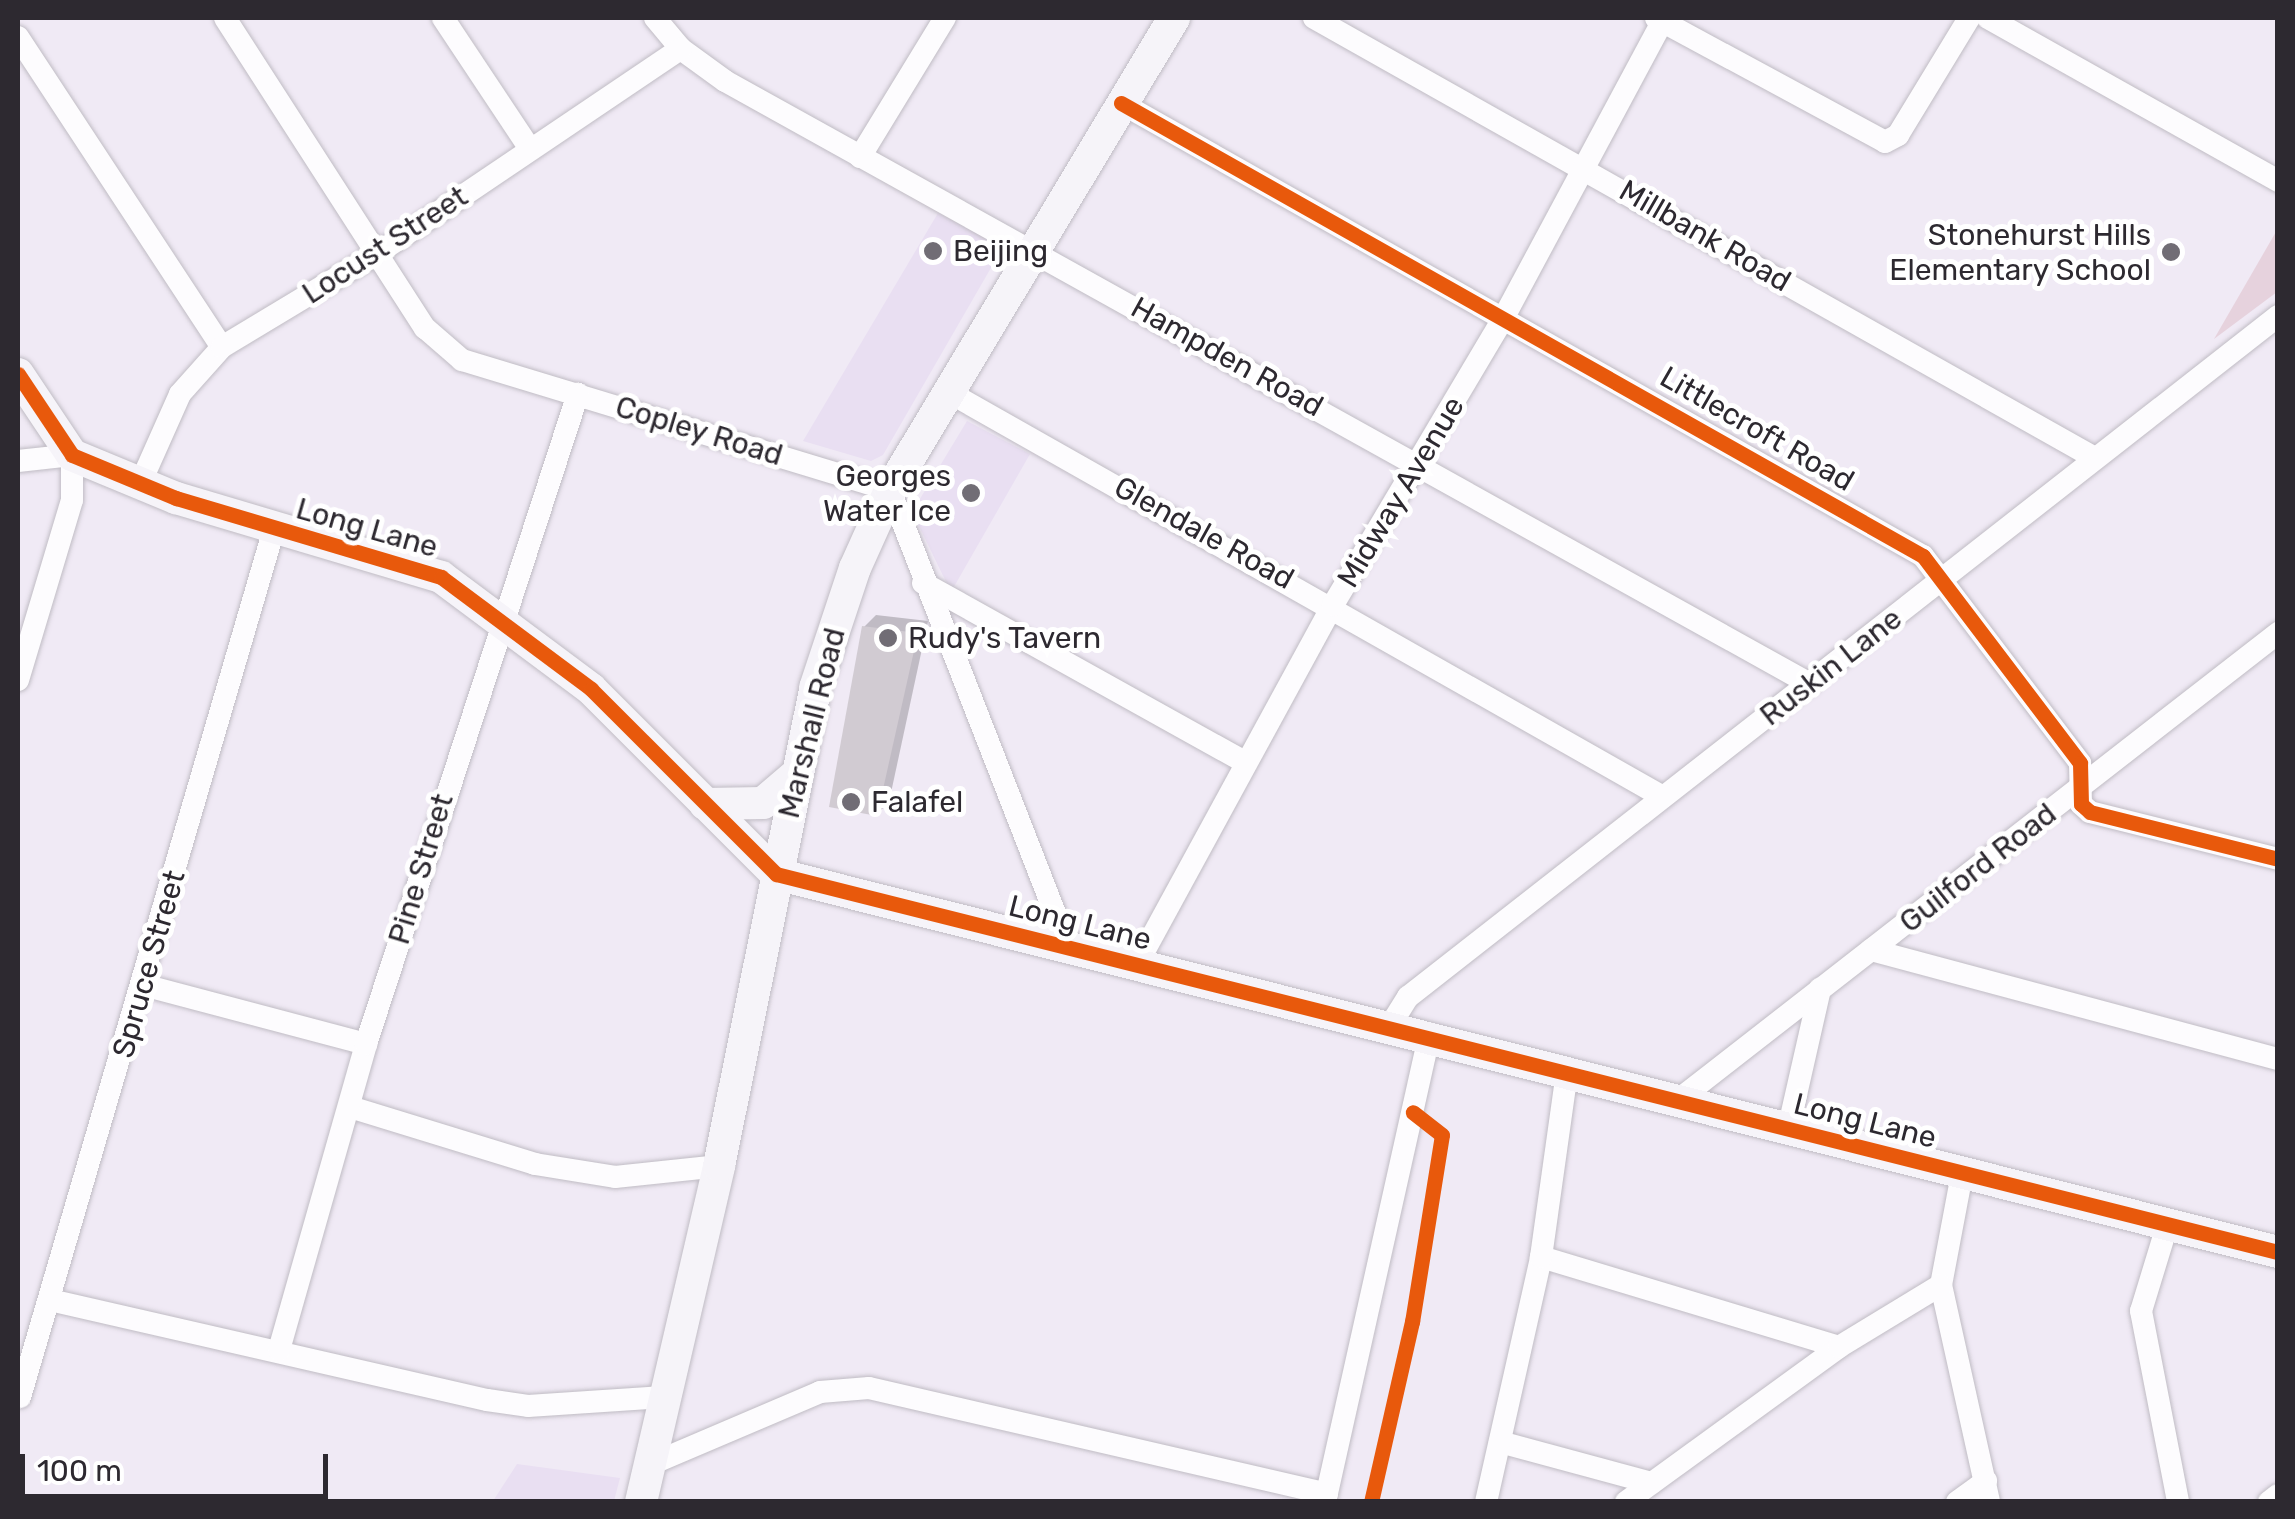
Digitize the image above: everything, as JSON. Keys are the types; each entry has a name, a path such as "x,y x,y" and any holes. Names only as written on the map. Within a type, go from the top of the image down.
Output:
{"street":[{"name":"Copley Road","path":"225,18 425,328 462,360 890,490"},
{"path":"444,18 530,149"},
{"name":"Hampden Road","path":"655,18 682,50 860,157 1420,464 1810,684"},
{"path":"860,157 944,18"},
{"name":"Marshall Road","path":"641,1502 719,1166 820,670 854,568 890,490 952,394 1174,18"},
{"name":"Millbank Road","path":"1314,18 2095,458"},
{"path":"1661,19 1885,142 1898,134 1969,18"},
{"path":"1988,18 2278,181"},
{"name":"Midway Avenue","path":"1136,966 1333,604 1420,464 1505,315 1661,19"},
{"path":"18,37 222,347"},
{"name":"Locust Street","path":"140,484 180,394 222,347 378,253 682,50"},
{"name":"Littlecroft Road","path":"1121,104 1505,315 1923,556 2080,763 2079,790"},
{"name":"Ruskin Lane","path":"1391,1024 1408,998 2278,316"},
{"path":"18,374 72,455 72,500 18,680"},
{"name":"Pine Street","path":"279,1350 366,1044 500,620 578,394"},
{"name":"Glendale Road","path":"952,394 1333,604 1662,797"},
{"path":"18,462 72,455"},
{"name":"Long Lane","path":"72,455 140,484 274,529 441,577 591,689 776,874 1069,950 1391,1024 1677,1102 2167,1226 2277,1250"},
{"path":"890,490 923,584 1069,950"},
{"name":"Spruce Street","path":"20,1397 274,529"},
{"path":"923,584 1244,762"},
{"name":"Guilford Road","path":"1677,1102 2278,632"},
{"path":"706,804 762,803 797,774"},
{"path":"2079,790 2090,812 2278,859"},
{"path":"1871,950 2278,1059"},
{"path":"143,985 366,1044"},
{"path":"1788,1130 1820,989"},
{"path":"649,1465 820,1392 870,1388 1326,1498 1430,1034"},
{"path":"1486,1502 1541,1257 1567,1072"},
{"path":"350,1107 535,1164 599,1174 719,1166"},
{"path":"1957,1502 1988,1491 1941,1285 1962,1174"},
{"path":"2167,1226 2141,1311 2178,1502"},
{"path":"1541,1257 1839,1347"},
{"path":"1626,1502 1839,1347 1941,1285"},
{"path":"50,1300 528,1406 664,1397"},
{"path":"1500,1442 1652,1483"},
{"path":"2270,1502 2278,1496"}],"shaded area":[{"path":"938,213 1003,247 883,455 871,461 803,441"},
{"path":"2277,230 2277,292 2214,339"},
{"name":"Georges Water Ice","path":"967,421 1030,454 951,592 912,512"},
{"path":"517,1464 620,1478 614,1501 493,1501"}],"building":[{"path":"862,626 918,633 877,816 829,807"}],"cycle path":[{"path":"1121,103 1923,556 2080,763 2081,804 2090,812 2278,859"},
{"path":"18,374 72,455 176,498 441,577 591,689 776,874 2278,1252"},
{"path":"1371,1502 1412,1322 1442,1135 1413,1112"}],"place":[{"name":"Beijing","path":"933,251"},
{"name":"Stonehurst Hills Elementary School","path":"2171,252"},
{"name":"Georges Water Ice","path":"971,493"},
{"name":"Rudy's Tavern","path":"888,638"},
{"name":"Falafel","path":"851,802"}]}
